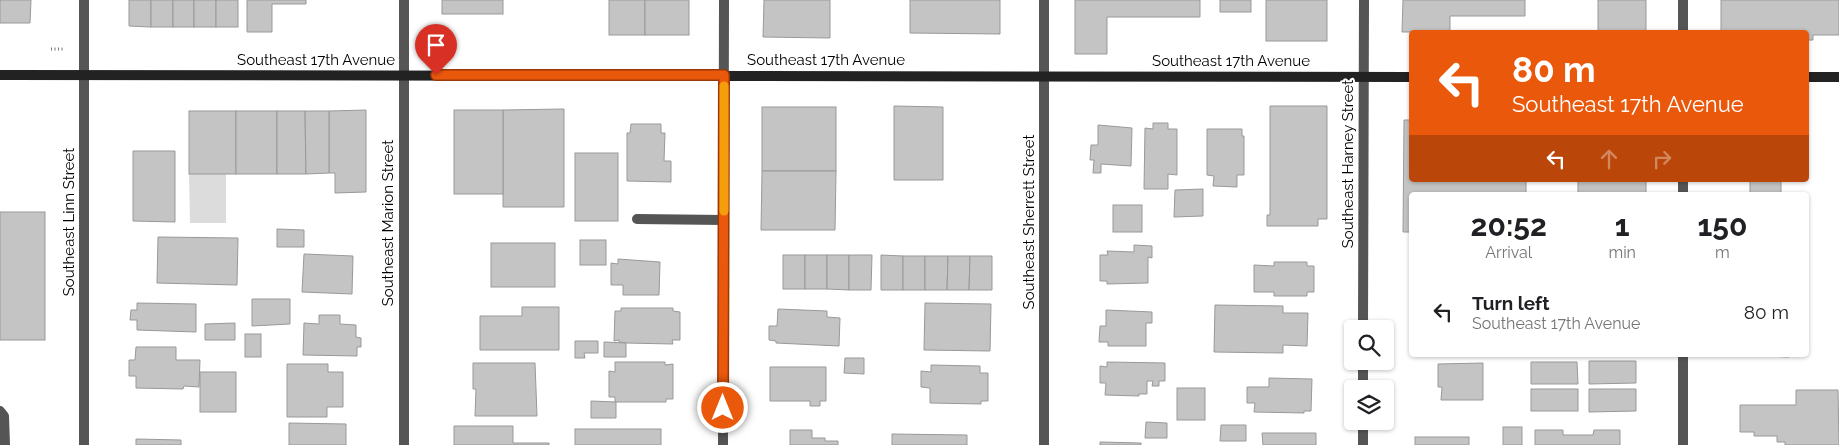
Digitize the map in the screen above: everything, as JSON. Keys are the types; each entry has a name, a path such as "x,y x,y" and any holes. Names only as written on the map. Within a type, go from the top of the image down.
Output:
{"main road":[{"name":"Southeast 17th Avenue","path":"0,75 1409,77"},
{"path":"1809,77 1839,77"}],"street":[{"name":"Southeast Linn Street","path":"84,0 84,445"},
{"name":"Southeast Marion Street","path":"404,0 404,445"},
{"path":"723,445 724,0"},
{"name":"Southeast Sherrett Street","path":"1044,0 1044,445"},
{"name":"Southeast Harney Street","path":"1363,320 1364,0"},
{"path":"1683,0 1683,30"},
{"path":"637,219 724,220"},
{"path":"1683,357 1683,445"},
{"path":"0,410 4,416 5,445"},
{"path":"1363,430 1363,445"}],"shaded area":[{"path":"189,174 226,174 226,223 190,223"}],"building":[{"path":"0,0 31,0 30,23 0,23"},
{"path":"129,0 151,0 151,27 129,26"},
{"path":"151,0 173,0 173,27 151,27"},
{"path":"173,0 194,0 194,27 173,27"},
{"path":"194,0 216,0 216,27 194,27"},
{"path":"216,0 238,0 238,27 216,27"},
{"path":"247,0 306,0 306,4 272,4 272,32 247,32"},
{"path":"442,0 503,0 503,14 442,14"},
{"path":"609,0 645,0 645,35 609,35"},
{"path":"645,0 689,0 689,35 645,35"},
{"path":"764,0 830,0 830,38 763,37"},
{"path":"910,0 1000,0 1000,34 910,33"},
{"path":"1075,0 1200,0 1200,17 1107,17 1107,54 1075,54"},
{"path":"1220,0 1251,0 1251,12 1220,12"},
{"path":"1266,0 1327,0 1327,41 1266,41"},
{"path":"1403,0 1525,0 1525,16 1450,16 1450,30 1409,30 1409,32 1402,32"},
{"path":"1598,0 1646,0 1646,30 1598,30"},
{"path":"1721,0 1839,0 1839,35 1813,35 1813,40 1809,40 1809,30 1721,30"},
{"path":"894,106 943,107 943,180 894,180"},
{"path":"1270,106 1327,106 1327,219 1318,219 1318,226 1267,226 1267,215 1270,215"},
{"path":"762,107 836,107 836,171 762,171"},
{"path":"564,109 564,207 503,207 503,110"},
{"path":"366,110 366,192 335,193 335,173 329,173 329,111"},
{"path":"454,110 503,110 503,194 454,194"},
{"path":"189,111 236,111 236,174 189,174"},
{"path":"236,111 277,111 277,174 236,174"},
{"path":"277,111 305,111 306,174 277,174"},
{"path":"305,111 329,111 329,173 306,174"},
{"path":"1404,120 1409,120 1409,182 1526,182 1526,192 1409,192 1409,232 1403,232"},
{"path":"1153,123 1168,123 1168,129 1177,129 1177,175 1168,174 1168,189 1144,189 1145,128 1153,129"},
{"path":"631,124 661,124 661,133 665,133 664,161 671,161 671,182 627,181 627,133 630,133"},
{"path":"1098,125 1132,128 1131,166 1101,164 1101,173 1093,173 1094,160 1090,160 1091,145 1098,145"},
{"path":"1207,129 1242,129 1242,136 1244,136 1244,175 1237,175 1237,187 1213,186 1214,176 1207,175"},
{"path":"133,151 175,151 175,222 133,221"},
{"path":"575,153 618,153 618,221 575,221"},
{"path":"762,171 836,171 835,230 761,230"},
{"path":"1578,182 1646,182 1646,192 1578,192"},
{"path":"1750,182 1781,182 1781,192 1750,192"},
{"path":"1203,189 1203,216 1174,217 1175,190"},
{"path":"1113,205 1142,205 1142,232 1113,232"},
{"path":"0,212 45,212 45,340 0,340"},
{"path":"277,229 304,230 304,247 277,247"},
{"path":"158,237 238,238 237,285 157,283"},
{"path":"580,240 606,240 606,265 580,265"},
{"path":"491,243 555,243 555,287 491,287"},
{"path":"1134,245 1152,246 1152,258 1148,257 1148,283 1107,284 1107,281 1100,281 1100,255 1108,255 1107,251 1134,252"},
{"path":"304,254 353,256 352,294 302,292"},
{"path":"783,255 805,255 805,289 783,289"},
{"path":"805,255 827,255 827,289 805,289"},
{"path":"827,255 849,255 849,290 827,289"},
{"path":"849,255 872,255 871,290 849,290"},
{"path":"881,255 903,256 903,290 881,290"},
{"path":"903,256 925,256 925,290 903,290"},
{"path":"925,256 948,256 947,290 925,290"},
{"path":"948,256 970,256 969,290 947,290"},
{"path":"970,256 992,256 992,290 969,290"},
{"path":"618,259 660,262 659,295 623,295 623,285 611,285 611,263 618,264"},
{"path":"1274,262 1307,262 1307,266 1314,266 1314,292 1307,292 1307,296 1274,296 1274,292 1254,292 1254,265 1274,266"},
{"path":"252,299 290,299 290,324 252,326"},
{"path":"137,303 196,304 196,332 137,330 137,320 130,320 131,310 137,310"},
{"path":"925,303 991,304 990,351 924,350"},
{"path":"1215,305 1283,306 1283,313 1308,313 1307,346 1283,345 1283,353 1214,352"},
{"path":"522,307 559,307 559,350 480,350 480,316 522,316"},
{"path":"621,308 673,308 673,311 680,312 680,340 672,340 673,344 614,341 615,311 621,311"},
{"path":"778,309 827,311 827,317 840,318 839,346 776,343 776,341 769,340 769,326 777,326"},
{"path":"1106,310 1152,312 1152,323 1146,323 1146,346 1108,346 1108,342 1099,342 1100,326 1106,326"},
{"path":"319,315 340,315 340,324 356,325 356,337 361,338 361,347 357,347 357,356 303,355 304,323 319,324"},
{"path":"235,323 235,340 205,340 205,324"},
{"path":"245,334 261,334 261,357 245,357"},
{"path":"575,341 598,341 598,353 584,353 585,358 575,358"},
{"path":"604,342 626,343 626,357 604,357"},
{"path":"136,347 176,347 176,360 200,360 199,387 184,386 183,389 136,388 136,376 129,376 129,360 135,360"},
{"path":"845,358 864,358 864,374 844,373"},
{"path":"1589,361 1636,361 1636,383 1589,384"},
{"path":"615,362 665,362 665,365 673,364 673,399 666,399 666,402 615,402 615,397 609,397 609,371 615,372"},
{"path":"1107,362 1165,363 1165,381 1159,381 1159,386 1152,386 1153,381 1147,381 1147,394 1139,394 1139,396 1105,395 1106,383 1100,383 1100,366 1107,367"},
{"path":"1531,362 1577,362 1578,384 1531,384"},
{"path":"473,363 535,363 537,416 475,416 476,389 473,389"},
{"path":"1483,363 1483,400 1441,400 1442,387 1438,387 1438,364"},
{"path":"287,364 328,364 328,372 343,372 343,407 327,407 327,417 287,417"},
{"path":"931,365 980,366 980,373 988,373 988,401 981,401 981,404 930,403 930,388 921,387 921,371 931,372"},
{"path":"770,367 826,367 826,401 820,401 820,406 810,406 810,401 770,401"},
{"path":"200,372 236,372 236,412 200,412"},
{"path":"1269,378 1312,379 1311,411 1304,411 1304,413 1254,412 1255,403 1247,403 1247,387 1269,387"},
{"path":"1177,388 1205,388 1205,420 1177,420"},
{"path":"1531,389 1578,389 1578,411 1531,411"},
{"path":"1589,389 1636,389 1636,411 1589,412"},
{"path":"1796,390 1838,390 1839,445 1785,445 1785,442 1777,442 1777,436 1754,436 1754,432 1740,432 1740,405 1796,405"},
{"path":"591,401 616,402 616,418 591,418"},
{"path":"1146,422 1167,423 1167,438 1145,438"},
{"path":"289,423 346,424 346,445 289,445"},
{"path":"1221,425 1246,425 1246,441 1220,441"},
{"path":"454,426 513,426 513,443 549,443 549,445 454,445"},
{"path":"1503,427 1522,427 1522,445 1503,445"},
{"path":"575,429 661,429 661,445 575,445"},
{"path":"790,430 812,430 812,438 838,441 838,445 790,445"},
{"path":"1535,430 1563,430 1563,435 1593,435 1594,430 1620,430 1620,445 1535,445"},
{"path":"1262,433 1316,433 1316,445 1263,445"},
{"path":"892,434 967,435 967,445 892,445"},
{"path":"1415,437 1469,437 1469,445 1415,445"},
{"path":"136,439 181,440 181,445 136,445"},
{"path":"1100,442 1141,443 1141,445 1100,445"}],"slow traffic":[{"path":"724,86 724,211"}],"route":[{"path":"436,75 724,75 723,408"}]}
